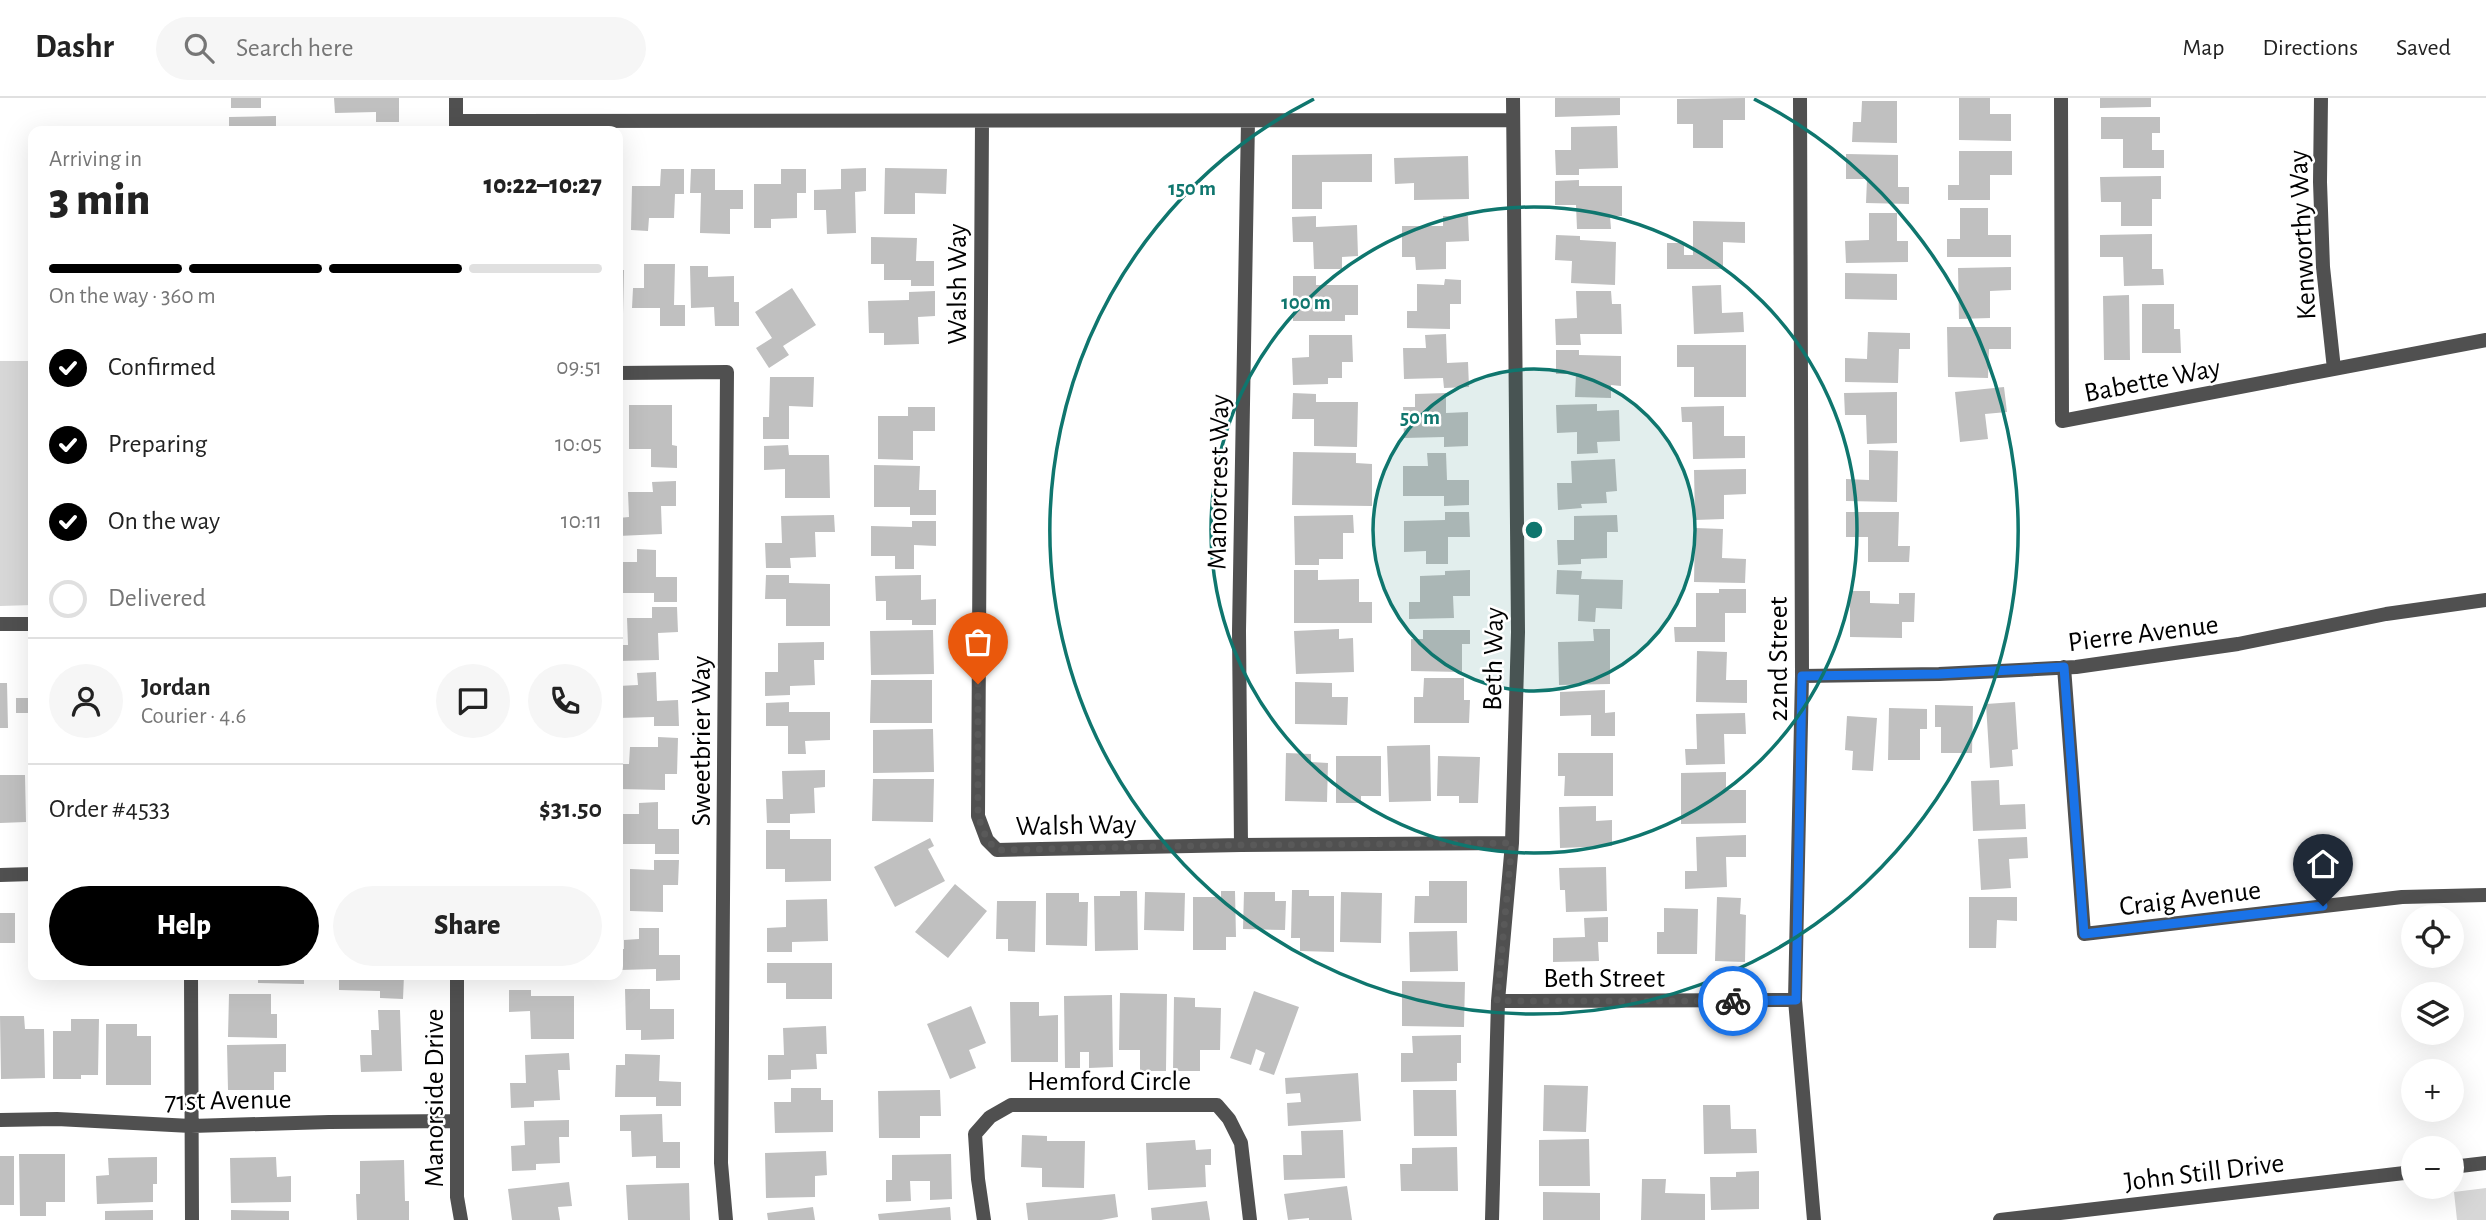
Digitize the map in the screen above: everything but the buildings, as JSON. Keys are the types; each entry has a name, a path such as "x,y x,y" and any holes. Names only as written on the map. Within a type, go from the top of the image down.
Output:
{"street":[{"path":"456,98 456,126 982,121 1513,121"},
{"name":"Beth Way","path":"1492,1220 1497,1001 1512,843 1518,632 1513,98"},
{"name":"22nd Street","path":"1800,98 1802,676 1796,1000 1814,1220"},
{"name":"Babette Way","path":"2061,98 2062,421 2486,340"},
{"name":"Kenworthy Way","path":"2321,98 2323,267 2334,369"},
{"name":"Walsh Way","path":"982,121 978,816 987,840 997,850 1512,843"},
{"name":"Manorcrest Way","path":"1241,845 1239,631 1248,121"},
{"name":"Sweetbrier Way","path":"623,373 727,372 722,1149 726,1220"},
{"name":"Pierre Avenue","path":"1802,676 1939,674 2064,667 2157,657 2238,644 2386,614 2486,600"},
{"path":"0,624 28,624"},
{"name":"Craig Avenue","path":"2064,667 2084,934 2402,897 2486,895"},
{"path":"0,875 28,874"},
{"path":"191,980 192,1220"},
{"name":"Manorside Drive","path":"457,980 457,1197 461,1220"},
{"name":"Beth Street","path":"1497,1001 1796,1000"},
{"name":"Hemford Circle","path":"984,1220 975,1134 990,1117 1012,1105 1217,1105 1229,1119 1241,1143 1250,1220"},
{"name":"71st Avenue","path":"0,1120 57,1119 191,1126 457,1121"},
{"path":"2464,1166 2486,1163"},
{"name":"John Still Drive","path":"2000,1220 2401,1173"}],"shaded area":[{"path":"0,361 28,361 28,605 0,606"},
{"path":"2486,1188 2486,1220 2457,1220 2455,1199 2464,1199 2464,1191"}],"way so far":[{"path":"978,684 978,816 987,840 997,850 1512,843 1497,1001 1733,1001"}],"route":[{"path":"1733,1001 1796,1000 1802,676 1939,674 2064,667 2084,934 2323,906"}]}
